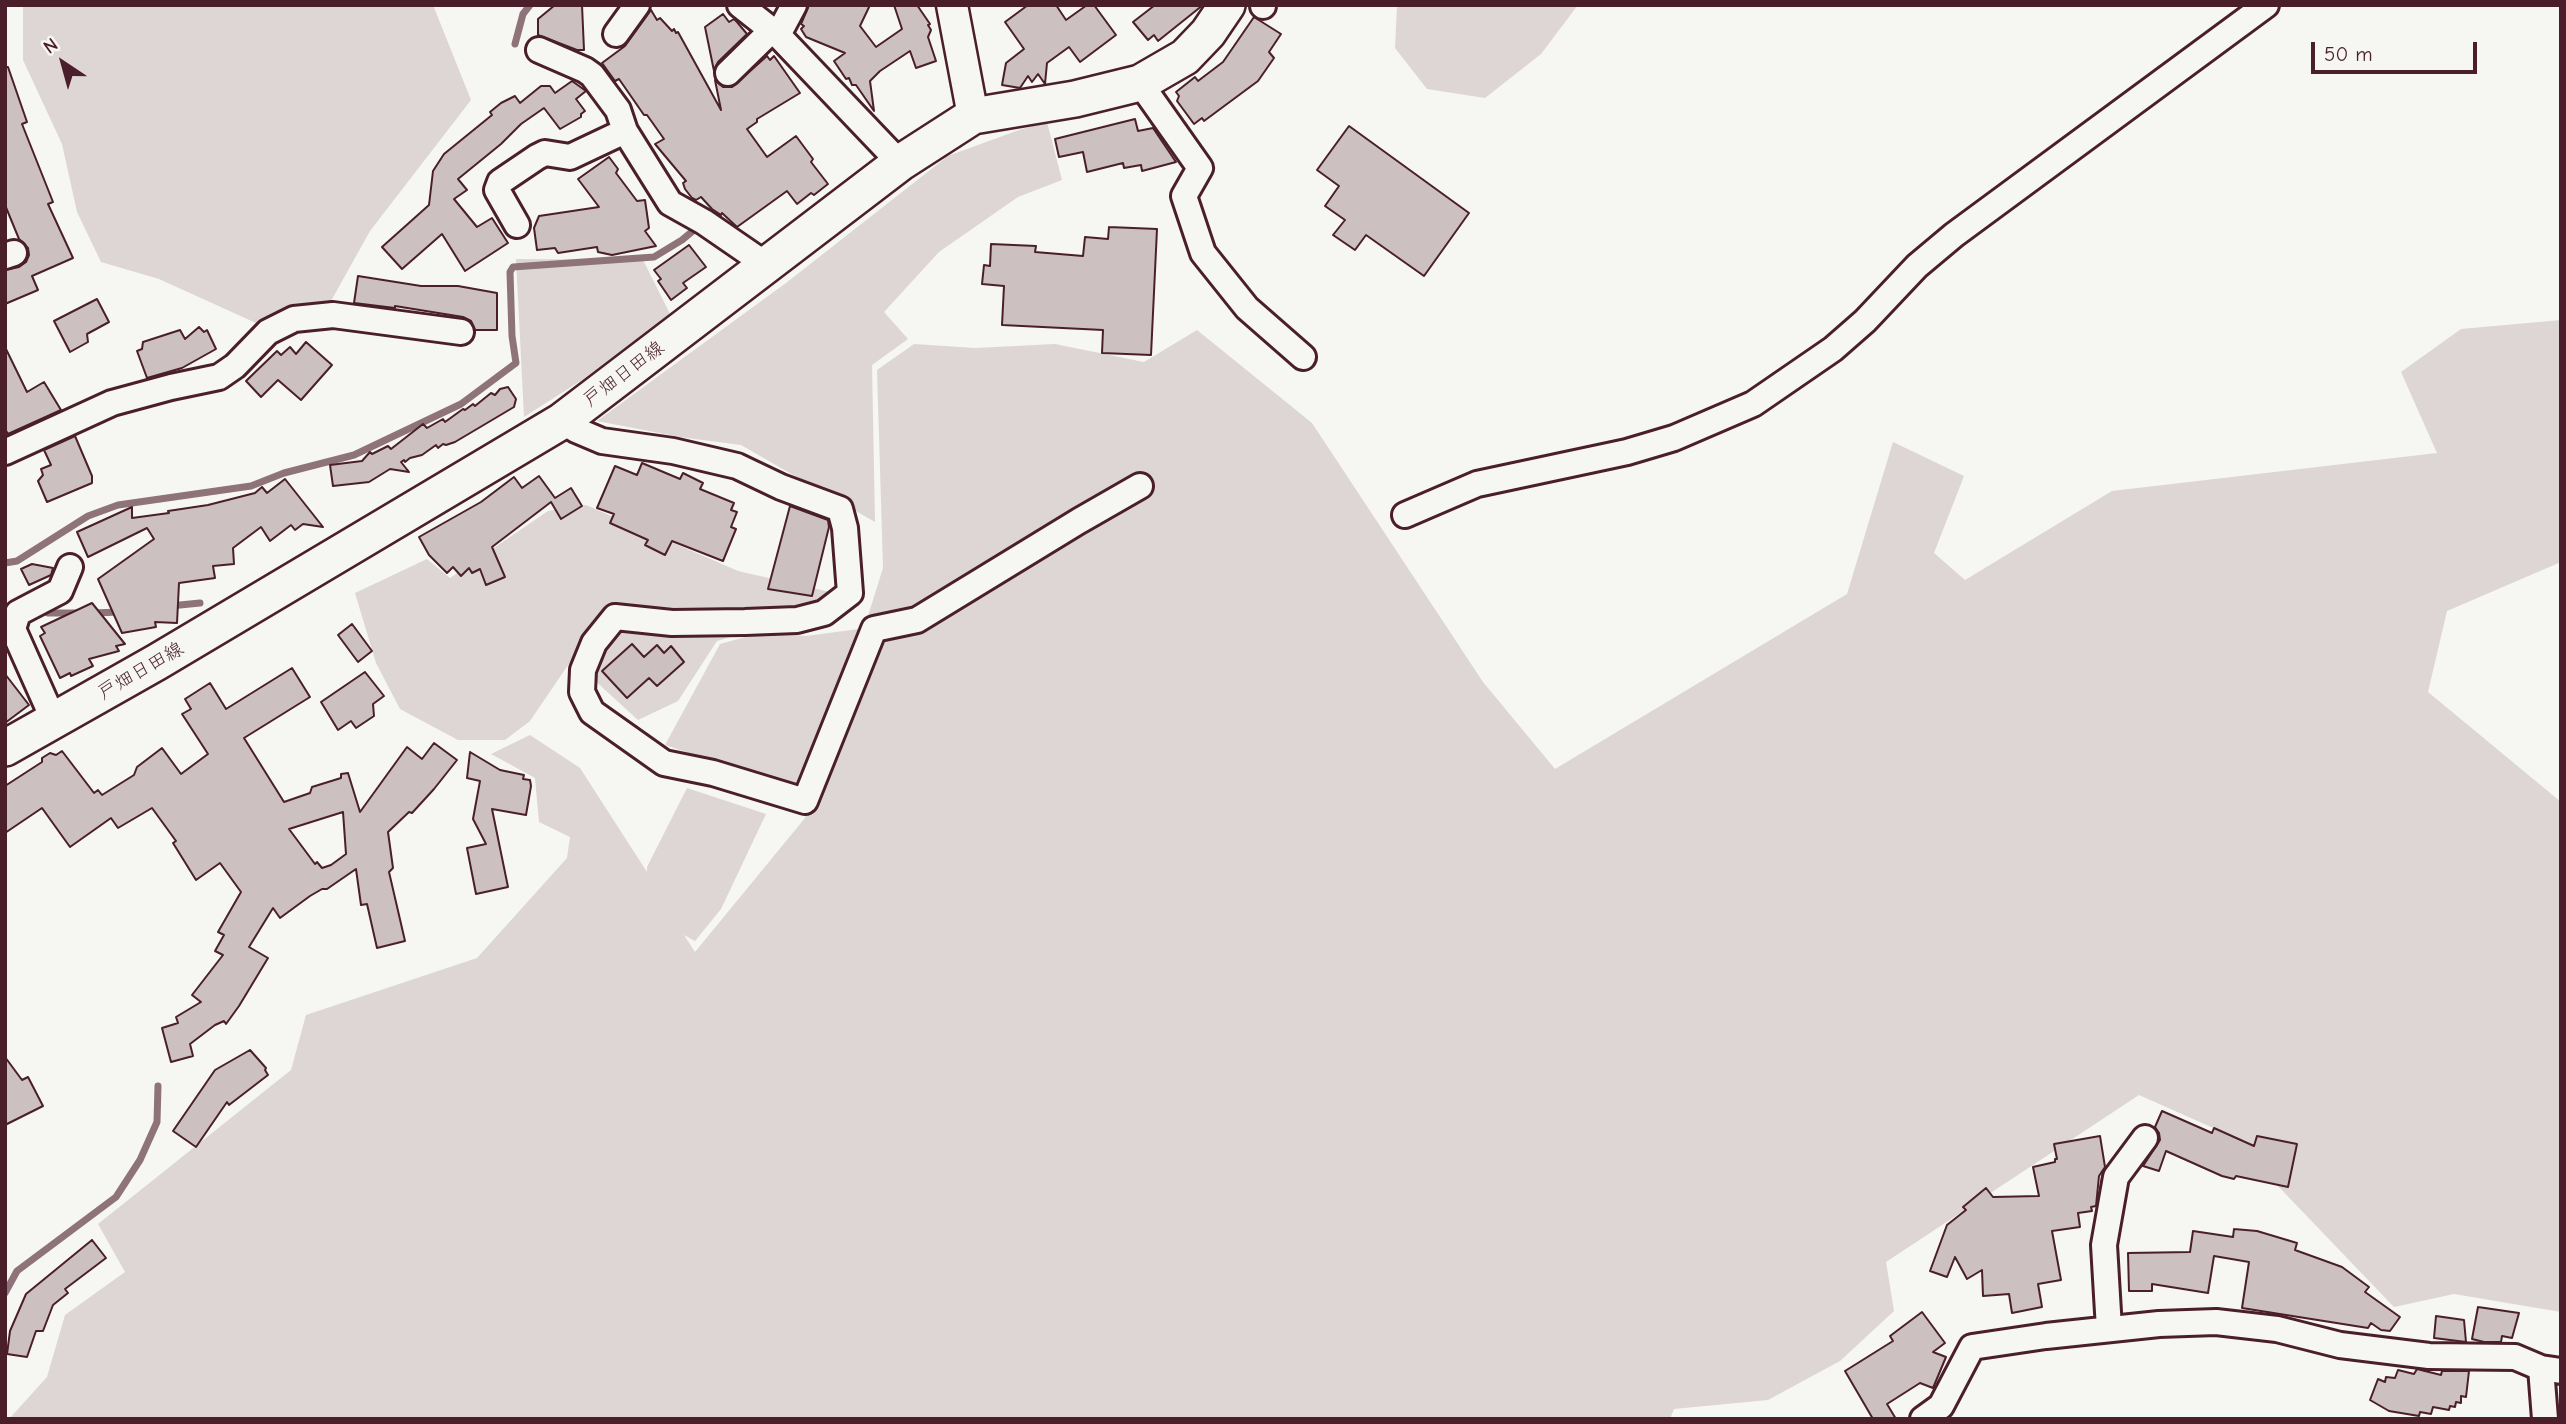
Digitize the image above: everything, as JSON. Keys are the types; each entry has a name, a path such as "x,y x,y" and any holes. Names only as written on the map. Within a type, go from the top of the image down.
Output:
{"main road":[{"name":"戸畑日田線","path":"5,748 157,663 562,421 900,163 973,116 1075,99 1140,83 1185,57 1208,33 1227,5"}],"street":[{"path":"616,34 637,5"},
{"path":"740,5 775,33 900,163"},
{"path":"728,73 775,33 794,5"},
{"path":"952,5 973,116"},
{"path":"1405,515 1477,484 1627,452 1699,429 1754,404 1833,349 1917,266 1954,235 2266,5"},
{"path":"539,50 592,75 618,110 625,131 670,203 746,249 768,266"},
{"path":"1140,83 1200,168 1184,196 1203,253 1247,308 1303,357"},
{"path":"517,225 497,190 500,183 545,153 570,157 625,131"},
{"path":"5,452 112,403 219,377 268,332 294,319 332,315 461,332"},
{"path":"562,421 602,441 673,451 737,466 781,487 840,509 845,528 850,593 824,613 797,620 745,622 672,623 615,617 593,643 583,670 582,692 592,712 664,763 713,773 805,801 874,629 917,620 1079,520 1140,486"},
{"path":"54,721 13,629 18,613 60,591 70,567"},
{"path":"2109,1329 2104,1245 2116,1177 2146,1138"},
{"path":"1923,1419 1941,1406 1972,1347 2109,1329 2216,1322 2277,1329 2353,1347 2430,1356 2515,1357 2551,1370 2545,1419"}],"shaded area":[{"path":"23,5 433,5 471,100 370,231 331,301 256,323 159,279 101,262 77,212 62,144 23,60"},
{"path":"1397,5 1578,5 1541,54 1485,98 1427,89 1395,48"},
{"path":"1047,122 1062,180 1018,197 939,252 884,312 908,339 872,365 875,522 741,445 680,437 597,421 786,283 948,156"},
{"path":"516,259 643,260 670,314 582,380 524,417"},
{"path":"2561,320 2561,562 2447,611 2428,692 2561,802 2561,1312 2454,1294 2394,1307 2229,1135 2139,1095 1886,1262 1894,1311 1840,1361 1768,1400 1674,1409 1670,1419 9,1419 47,1377 65,1315 125,1272 98,1224 291,1070 306,1015 477,958 567,858 570,837 539,822 535,778 491,754 530,735 580,768 647,872 647,867 687,788 766,814 721,909 695,941 684,935 695,952 805,818 883,568 877,370 914,344 975,348 1055,344 1144,362 1197,330 1312,423 1483,682 1555,769 1847,594 1893,442 1964,476 1934,553 1965,580 2112,491 2437,453 2401,372 2461,329"},
{"path":"586,505 738,571 839,594 843,614 810,632 760,628 717,641 678,701 638,720 592,678 608,614 566,668 530,721 505,740 458,740 400,709 376,663 355,593 427,559 450,578 548,511"},
{"path":"859,629 800,790 665,745 720,644 764,632 806,636"}],"building":[{"path":"555,5 582,5 584,50 577,50 538,35 538,19"},
{"path":"809,5 870,5 860,26 876,47 902,29 894,5 917,5 930,24 928,37 936,61 916,68 910,51 880,71 870,81 874,111 856,85 852,85 849,78 846,79 834,61 845,53 806,37 801,29"},
{"path":"1028,5 1056,5 1066,20 1087,5 1094,5 1116,35 1080,62 1069,47 1047,63 1045,84 1038,74 1032,82 1028,76 1020,88 1002,85 1006,63 1024,49 1005,22"},
{"path":"1155,5 1203,5 1158,41 1154,35 1148,40 1133,22"},
{"path":"651,10 657,20 660,18 672,31 674,29 678,32 721,110 715,80 723,87 732,87 767,56 770,60 774,56 800,93 757,119 757,122 747,129 767,157 796,136 828,184 797,204 787,191 737,227 722,213 721,215 712,209 701,197 696,200 692,198 685,189 683,183 686,181 655,144 664,139 619,79 615,81 602,63 625,46"},
{"path":"723,14 729,22 734,19 747,34 718,62 714,71 705,27"},
{"path":"1254,17 1281,34 1269,52 1274,58 1258,81 1204,121 1202,118 1194,124 1177,101 1179,96 1176,92 1195,77 1198,81 1223,62"},
{"path":"5,67 8,67 27,122 22,124 53,202 48,204 73,258 32,276 38,290 5,304 5,270 19,267 26,262 29,255 28,248 19,239 5,205"},
{"path":"572,81 586,91 576,99 585,111 581,117 560,129 544,108 521,124 458,179 467,190 454,199 477,227 492,218 508,243 465,271 442,234 402,269 382,247 429,205 433,171 444,154 492,115 490,112 501,103 515,96 520,103 541,86 550,86 555,93"},
{"path":"1135,119 1138,131 1153,128 1176,162 1142,171 1141,165 1124,168 1123,163 1087,172 1083,152 1059,157 1055,139"},
{"path":"1349,126 1469,213 1424,276 1366,235 1355,250 1333,235 1345,220 1325,206 1339,186 1317,170"},
{"path":"609,157 618,169 616,173 637,201 645,200 649,228 645,231 656,246 612,255 598,252 597,247 558,253 555,248 537,250 534,228 539,216 599,207 578,179"},
{"path":"1109,227 1157,229 1151,355 1102,353 1103,330 1002,325 1004,286 982,284 984,265 990,266 991,244 1036,246 1035,252 1083,256 1085,237 1108,239"},
{"path":"689,245 706,267 683,283 687,288 671,300 654,270"},
{"path":"358,276 421,286 458,286 497,293 497,330 475,330 471,321 463,317 395,306 354,303"},
{"path":"97,299 109,322 87,334 88,342 70,352 54,321"},
{"path":"199,327 204,332 207,330 216,349 182,368 147,378 137,351 142,349 143,342 180,330 185,339"},
{"path":"306,342 332,365 301,400 278,380 261,397 246,381 277,351 281,355 290,347 296,354"},
{"path":"5,347 27,392 44,382 61,410 8,434 5,429"},
{"path":"508,387 516,399 514,407 455,442 443,444 438,448 436,445 422,455 405,462 404,460 401,462 409,472 390,469 369,482 333,486 330,465 362,461 370,452 372,454 388,446 391,449 423,424 427,428 443,419 445,422 463,409 473,404 475,406 491,393 495,395 500,389"},
{"path":"75,436 92,476 92,483 47,502 38,481 43,475 41,469 51,465 44,450"},
{"path":"642,463 680,479 683,473 703,483 700,489 734,503 731,510 737,512 731,527 736,529 723,561 672,541 665,555 645,545 648,540 610,523 614,514 597,508 615,466 637,475"},
{"path":"539,476 555,498 571,488 582,506 561,519 551,502 492,547 505,577 486,585 480,569 472,573 469,568 461,576 453,567 447,573 429,555 419,537 481,502 514,477 522,488"},
{"path":"285,479 323,527 303,524 295,530 291,525 270,541 261,527 233,548 234,564 213,566 215,578 179,583 177,623 155,622 156,627 122,633 98,579 154,539 147,528 88,557 77,532 132,507 132,518 169,513 168,511 208,505 255,493 262,487 267,493"},
{"path":"790,506 828,520 829,527 812,596 768,589"},
{"path":"32,564 53,568 51,575 29,585 21,569"},
{"path":"92,603 125,644 116,646 119,651 89,659 93,666 60,678 40,636 45,633 41,627"},
{"path":"352,624 372,651 358,662 338,635"},
{"path":"632,644 644,657 657,645 664,653 671,646 684,662 657,686 649,678 627,698 602,671"},
{"path":"292,668 310,697 244,738 284,802 310,793 312,787 341,778 341,774 348,773 360,812 407,747 422,759 434,743 457,760 412,813 409,812 388,832 393,868 389,872 405,941 377,948 367,904 361,905 356,869 327,889 310,896 280,918 273,908 249,947 268,958 239,1006 226,1024 224,1021 215,1025 190,1044 193,1056 171,1062 162,1028 178,1023 176,1017 201,1002 192,995 223,955 215,951 224,935 218,932 241,892 220,863 196,880 173,843 176,841 152,808 118,828 111,818 70,847 42,808 5,833 5,786 42,762 42,758 50,753 56,755 62,751 94,793 98,790 102,795 134,775 137,767 162,748 181,774 208,754 182,714 191,709 185,699 210,683 226,709","holes":["343,812 346,854 322,868 317,862 315,864 289,829"]},
{"path":"365,672 384,696 373,704 374,716 356,728 351,721 338,730 321,702"},
{"path":"5,674 29,705 5,723"},
{"path":"470,752 500,770 524,775 523,779 530,780 531,786 526,815 492,809 508,887 476,894 467,848 486,844 473,819 480,781 467,778"},
{"path":"250,1050 266,1068 268,1075 229,1105 227,1102 196,1147 173,1131 215,1070"},
{"path":"5,1057 22,1080 28,1077 43,1106 5,1125"},
{"path":"2162,1111 2212,1133 2214,1128 2254,1146 2257,1136 2297,1144 2288,1187 2236,1176 2234,1179 2222,1176 2166,1151 2159,1171 2143,1166 2160,1140 2155,1127"},
{"path":"2100,1136 2105,1167 2099,1176 2096,1206 2091,1207 2092,1211 2078,1213 2080,1227 2052,1231 2061,1280 2038,1284 2042,1307 2012,1313 2009,1294 1983,1296 1982,1270 1967,1279 1955,1257 1947,1277 1930,1271 1947,1225 1966,1210 1963,1207 1986,1188 1993,1197 2039,1196 2033,1167 2055,1162 2057,1159 2054,1144"},
{"path":"2234,1229 2257,1231 2297,1243 2295,1250 2342,1267 2369,1287 2365,1292 2400,1317 2390,1331 2381,1330 2371,1323 2368,1328 2242,1308 2249,1262 2214,1256 2208,1293 2152,1284 2152,1291 2129,1291 2128,1253 2190,1252 2193,1231 2233,1237"},
{"path":"92,1240 106,1258 65,1289 68,1293 53,1305 43,1331 36,1331 27,1357 7,1354 10,1331 26,1294"},
{"path":"2478,1307 2519,1313 2512,1338 2502,1336 2501,1342 2472,1339"},
{"path":"1922,1312 1945,1343 1933,1352 1946,1357 1933,1388 1920,1383 1887,1404 1896,1419 1873,1419 1845,1371 1893,1341 1890,1336"},
{"path":"2436,1316 2464,1320 2466,1342 2434,1338"},
{"path":"2417,1369 2441,1375 2442,1371 2469,1371 2466,1397 2461,1396 2461,1403 2456,1402 2455,1407 2450,1406 2449,1410 2433,1407 2431,1414 2420,1412 2419,1416 2389,1411 2370,1400 2378,1379 2385,1382 2386,1377 2395,1378 2398,1370 2414,1374"}],"waterway":[{"path":"515,44 523,14 530,5"},
{"path":"5,563 17,561 88,516 118,505 251,486 284,473 354,455 461,404 516,363 512,336 510,272 513,267 654,257 700,225"},
{"path":"170,606 200,603"},
{"path":"93,613 120,612"},
{"path":"48,613 78,613"},
{"path":"5,1293 17,1271 116,1197 140,1160 157,1122 158,1086"}]}
